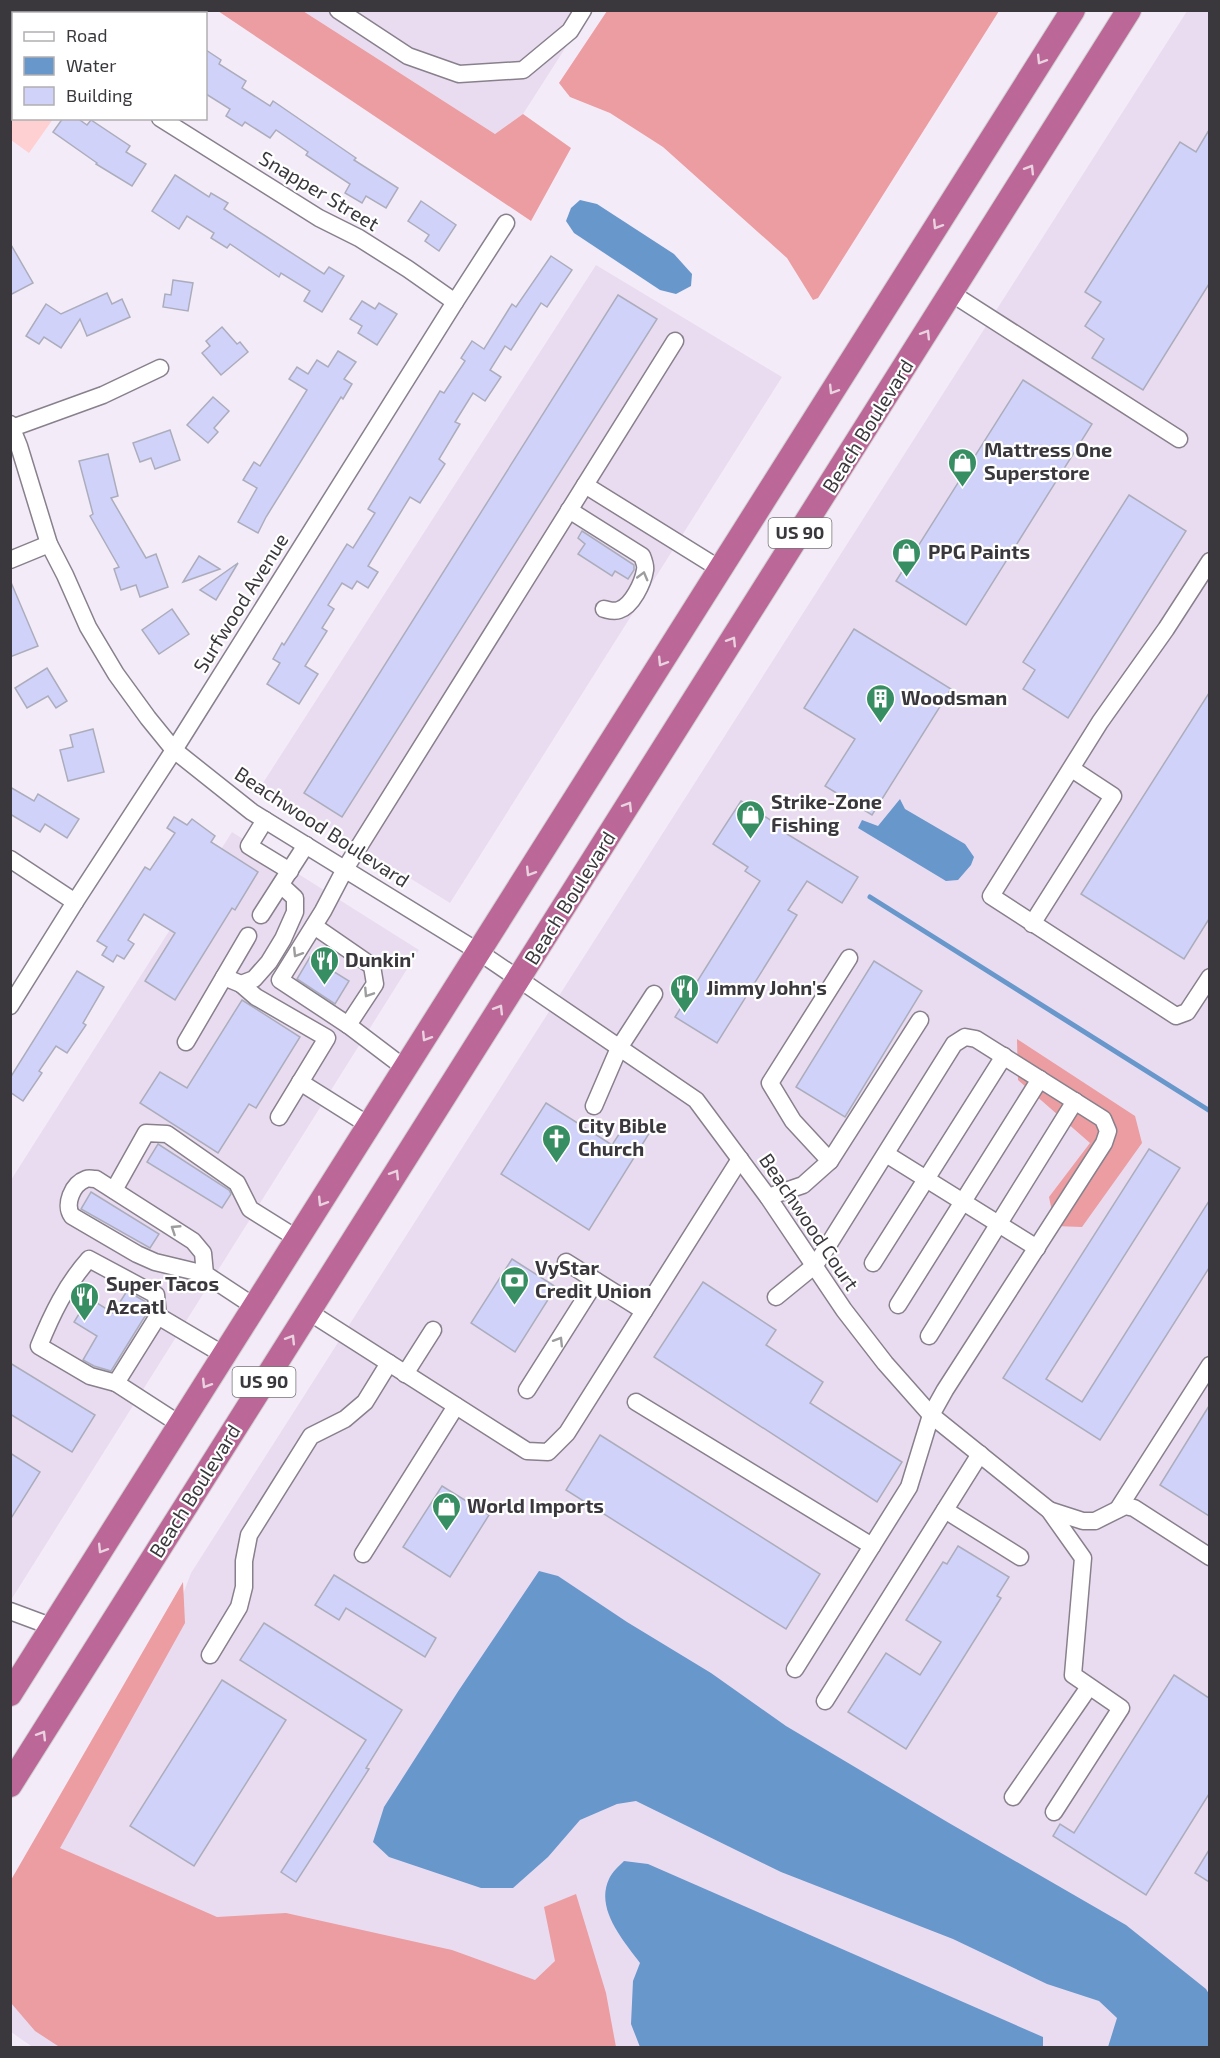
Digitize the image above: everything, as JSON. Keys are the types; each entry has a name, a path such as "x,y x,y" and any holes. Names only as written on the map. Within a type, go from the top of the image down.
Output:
{"highway":[{"name":"US 90","path":"12,1689 406,1069 1072,10"},
{"name":"Beach Boulevard","path":"10,1785 1130,10"}],"street":[{"path":"338,10 408,56 459,74 523,70 570,31 583,10"},
{"name":"Snapper Street","path":"163,120 319,218 359,238 454,302"},
{"name":"Surfwood Avenue","path":"10,1006 506,223"},
{"path":"951,293 1179,439"},
{"path":"406,1069 348,1025 280,981 345,870 675,341"},
{"path":"11,426 104,395 160,368"},
{"name":"Beachwood Boulevard","path":"11,426 49,544 88,627 116,674 174,750 252,812 479,952 518,980"},
{"path":"585,484 720,569"},
{"path":"569,510 642,556 646,568 640,586 628,603 619,610 604,609"},
{"path":"10,560 49,544"},
{"path":"1209,561 1166,629 1100,722 991,896 1176,1016 1187,1012 1209,977"},
{"path":"1032,924 1113,796 1072,769"},
{"path":"241,984 254,980 269,962 283,939 295,912 295,898 285,878 249,846 265,820"},
{"path":"261,915 306,845"},
{"path":"10,860 75,902"},
{"path":"314,926 372,966 375,984 348,1025"},
{"path":"186,1042 248,936"},
{"path":"830,1161 794,1121 770,1083 849,958"},
{"path":"224,977 241,984 256,997 327,1038 279,1117"},
{"name":"Beachwood Court","path":"518,980 696,1100 768,1197 844,1310 885,1363 931,1415 1049,1510"},
{"path":"594,1106 619,1048 654,994"},
{"path":"768,1197 802,1185 830,1161 920,1020"},
{"path":"776,1297 814,1266 954,1044 964,1037 976,1039 1103,1119 1108,1131 1104,1143 931,1415 909,1487 795,1669"},
{"path":"873,1263 1004,1056"},
{"path":"898,1305 1040,1079"},
{"path":"300,1082 370,1126"},
{"path":"929,1336 1075,1101"},
{"path":"114,1190 146,1132 167,1134 237,1183 250,1209 298,1239"},
{"path":"886,1154 1037,1248"},
{"path":"309,1312 527,1451 548,1452 567,1433 740,1159"},
{"path":"205,1274 203,1253 193,1241 96,1179 86,1179 75,1187 69,1200 68,1211 96,1232 154,1262 205,1274 255,1306"},
{"path":"116,1383 158,1316 156,1295 89,1259 76,1274 54,1308 39,1346 90,1376 116,1383 181,1425"},
{"path":"566,1262 644,1311"},
{"path":"527,1390 596,1281"},
{"path":"158,1316 225,1355"},
{"path":"405,1374 433,1330"},
{"path":"210,1655 239,1606 244,1587 244,1561 249,1535 310,1436 345,1419 365,1402 389,1363"},
{"path":"1118,1509 1209,1365"},
{"path":"636,1402 872,1546"},
{"path":"363,1554 456,1406"},
{"path":"825,1701 980,1454"},
{"path":"1049,1510 1083,1521 1095,1521 1125,1506 1134,1508 1209,1557"},
{"path":"945,1510 1020,1557"},
{"path":"1049,1510 1083,1558 1073,1675 1121,1708 1054,1812"},
{"path":"10,1611 53,1627"},
{"path":"1012,1797 1089,1687"}],"shaded area":[{"path":"11,10 181,10 180,12 12,12 12,120 52,120 29,153 11,140"},
{"path":"218,11 303,11 495,134 523,114 571,148 531,221"},
{"path":"303,11 589,11 523,114 495,134"},
{"path":"607,11 999,11 818,298 813,300 787,258 663,147 610,113 570,97 559,83"},
{"path":"1187,11 1209,11 1209,2047 34,2048 11,2032 11,1885 166,1639 191,1573"},
{"path":"596,265 782,377 450,903 261,786"},
{"path":"232,832 419,950 11,1600 11,1180"},
{"path":"1017,1039 1135,1116 1142,1143 1082,1227 1055,1226 1049,1197 1090,1143 1018,1080"},
{"path":"183,1582 185,1623 60,1848 217,1917 286,1913 452,1950 535,1980 555,1961 544,1907 576,1894 606,1993 616,2047 61,2048 35,2031 11,2003 11,1880"}],"water":[{"path":"580,200 597,204 674,254 692,274 691,286 676,294 660,290 574,233 566,221 571,208"},
{"path":"900,799 905,809 965,844 974,857 971,865 958,880 946,881 858,828 862,820 878,826"},
{"path":"539,1571 558,1576 627,1622 711,1673 786,1726 1126,1925 1206,1989 1209,1994 1209,2047 1108,2047 1117,2018 1099,2001 1047,1984 953,1939 781,1872 636,1801 617,1804 580,1820 548,1857 513,1888 481,1888 389,1857 373,1842 384,1807"},
{"path":"624,1861 648,1864 1043,2037 1043,2047 640,2047 631,2024 633,1981 640,1963 613,1924 606,1902 609,1879"}],"building":[{"path":"207,51 221,60 219,64 246,81 242,88 270,106 273,101 356,158 354,160 398,188 386,208 366,196 362,203 345,193 350,184 306,155 308,152 276,130 270,138 245,122 242,126 226,116 230,109 207,95"},
{"path":"62,120 80,120 87,125 91,120 130,146 126,152 146,164 132,186 96,164 53,132"},
{"path":"1209,130 1209,284 1143,390 1092,358 1104,339 1085,326 1101,302 1085,292 1180,142 1196,152"},
{"path":"175,175 209,197 211,193 228,203 224,209 324,274 329,267 344,276 322,312 304,301 310,291 281,273 279,277 230,244 227,248 211,238 214,233 187,216 179,229 152,211"},
{"path":"421,201 456,225 439,251 425,241 429,235 408,221"},
{"path":"10,243 33,283 10,295"},
{"path":"551,256 572,270 547,307 541,303 511,350 505,346 490,370 501,377 485,401 473,393 455,422 460,424 439,459 445,464 420,503 410,497 368,566 378,572 368,588 357,581 352,589 342,583 328,605 334,609 322,628 327,631 305,666 318,674 299,704 267,684 280,663 273,659 282,643 284,645 347,544 353,548 375,513 368,509 440,391 444,393 465,361 461,358 472,341 484,349 512,304 516,307"},
{"path":"173,280 193,283 188,311 163,307 165,294 171,295"},
{"path":"107,293 112,304 122,299 130,317 87,336 80,319 61,348 44,337 39,344 26,336 46,304 61,314"},
{"path":"618,295 657,319 342,817 304,793"},
{"path":"362,301 375,309 379,303 397,314 377,345 358,333 362,326 350,319"},
{"path":"222,327 237,344 240,342 248,352 221,375 202,353 210,346 206,341"},
{"path":"338,351 356,362 344,379 352,384 343,399 341,397 258,533 238,522 257,488 243,480 254,462 260,466 307,390 289,379 297,367 308,374 317,360 328,367"},
{"path":"1023,380 1092,424 966,625 896,581"},
{"path":"213,397 229,411 214,428 218,432 208,443 187,425"},
{"path":"170,430 180,460 155,469 151,458 140,462 133,443"},
{"path":"108,454 118,496 111,498 146,558 156,554 168,587 140,597 136,585 121,590 114,569 119,567 90,516 93,514 79,461"},
{"path":"1129,495 1186,531 1068,718 1023,689 1035,670 1023,662"},
{"path":"582,531 634,565 634,570 628,579 615,571 612,576 578,554 585,544 578,538"},
{"path":"199,556 220,569 183,582"},
{"path":"238,563 216,600 200,590"},
{"path":"10,580 38,646 10,657"},
{"path":"172,609 189,634 159,654 142,630"},
{"name":"Woodsman","path":"854,629 951,689 872,815 825,786 855,739 804,708"},
{"path":"47,668 67,701 56,708 48,696 27,708 15,688"},
{"path":"1209,693 1209,919 1184,959 1081,894"},
{"path":"93,729 104,772 68,781 60,750 73,747 70,735"},
{"path":"10,787 34,801 38,794 79,819 67,838 45,824 40,832 10,814"},
{"path":"741,801 789,832 787,834 858,877 842,903 807,881 788,910 797,915 717,1043 675,1017 760,881 745,871 748,867 713,844"},
{"path":"174,817 187,825 192,819 215,836 211,842 258,872 235,910 232,908 175,1000 145,981 175,933 144,914 128,940 134,944 124,959 117,955 113,962 102,955 107,947 97,941 145,867 150,870 175,833 167,828"},
{"path":"310,957 349,981 335,1004 297,979"},
{"path":"874,961 922,991 845,1117 796,1087"},
{"path":"77,971 104,987 83,1023 86,1025 67,1053 56,1046 39,1071 42,1073 23,1101 10,1092 10,1078"},
{"path":"242,1000 300,1037 256,1108 249,1104 218,1153 140,1103 160,1072 187,1088"},
{"path":"546,1103 612,1145 629,1119 650,1132 589,1230 501,1174"},
{"path":"158,1144 229,1190 231,1194 222,1208 147,1162"},
{"path":"1149,1149 1180,1168 1046,1379 1082,1402 1209,1201 1209,1268 1100,1440 1003,1378"},
{"path":"91,1192 159,1234 150,1248 81,1209"},
{"name":"VyStar Credit Union","path":"512,1259 556,1287 515,1352 471,1323"},
{"path":"703,1282 776,1330 766,1345 823,1382 810,1403 902,1462 877,1502 654,1357"},
{"path":"127,1291 146,1302 147,1313 111,1371 94,1366 83,1360 97,1336 74,1322 89,1298 113,1313"},
{"path":"10,1363 95,1415 72,1452 10,1414"},
{"path":"1209,1406 1209,1516 1160,1485"},
{"path":"600,1435 820,1574 786,1629 566,1490"},
{"path":"10,1453 40,1472 10,1520"},
{"name":"World Imports","path":"442,1486 489,1515 450,1577 403,1547"},
{"path":"958,1546 1009,1577 997,1596 1001,1598 906,1749 848,1712 886,1653 920,1675 941,1642 906,1620 943,1562 947,1564"},
{"path":"334,1575 436,1638 425,1657 346,1608 339,1620 315,1605"},
{"path":"264,1623 402,1710 366,1768 369,1769 296,1882 281,1872 366,1740 240,1660"},
{"path":"1174,1675 1209,1698 1209,1794 1146,1895 1053,1836 1060,1824 1074,1833"},
{"path":"222,1680 286,1720 194,1866 130,1826"},
{"path":"1209,1850 1209,1882 1195,1873"}],"waterway":[{"path":"870,897 1210,1111"}],"place":[{"name":"Mattress One Superstore","path":"963,488"},
{"name":"PPG Paints","path":"907,578"},
{"name":"Woodsman","path":"880,724"},
{"name":"Strike-Zone Fishing","path":"750,840"},
{"name":"Dunkin'","path":"324,986"},
{"name":"Jimmy John's","path":"685,1014"},
{"name":"City Bible Church","path":"557,1164"},
{"name":"VyStar Credit Union","path":"514,1306"},
{"name":"Super Tacos Azcatl","path":"85,1322"},
{"name":"World Imports","path":"446,1532"}]}
